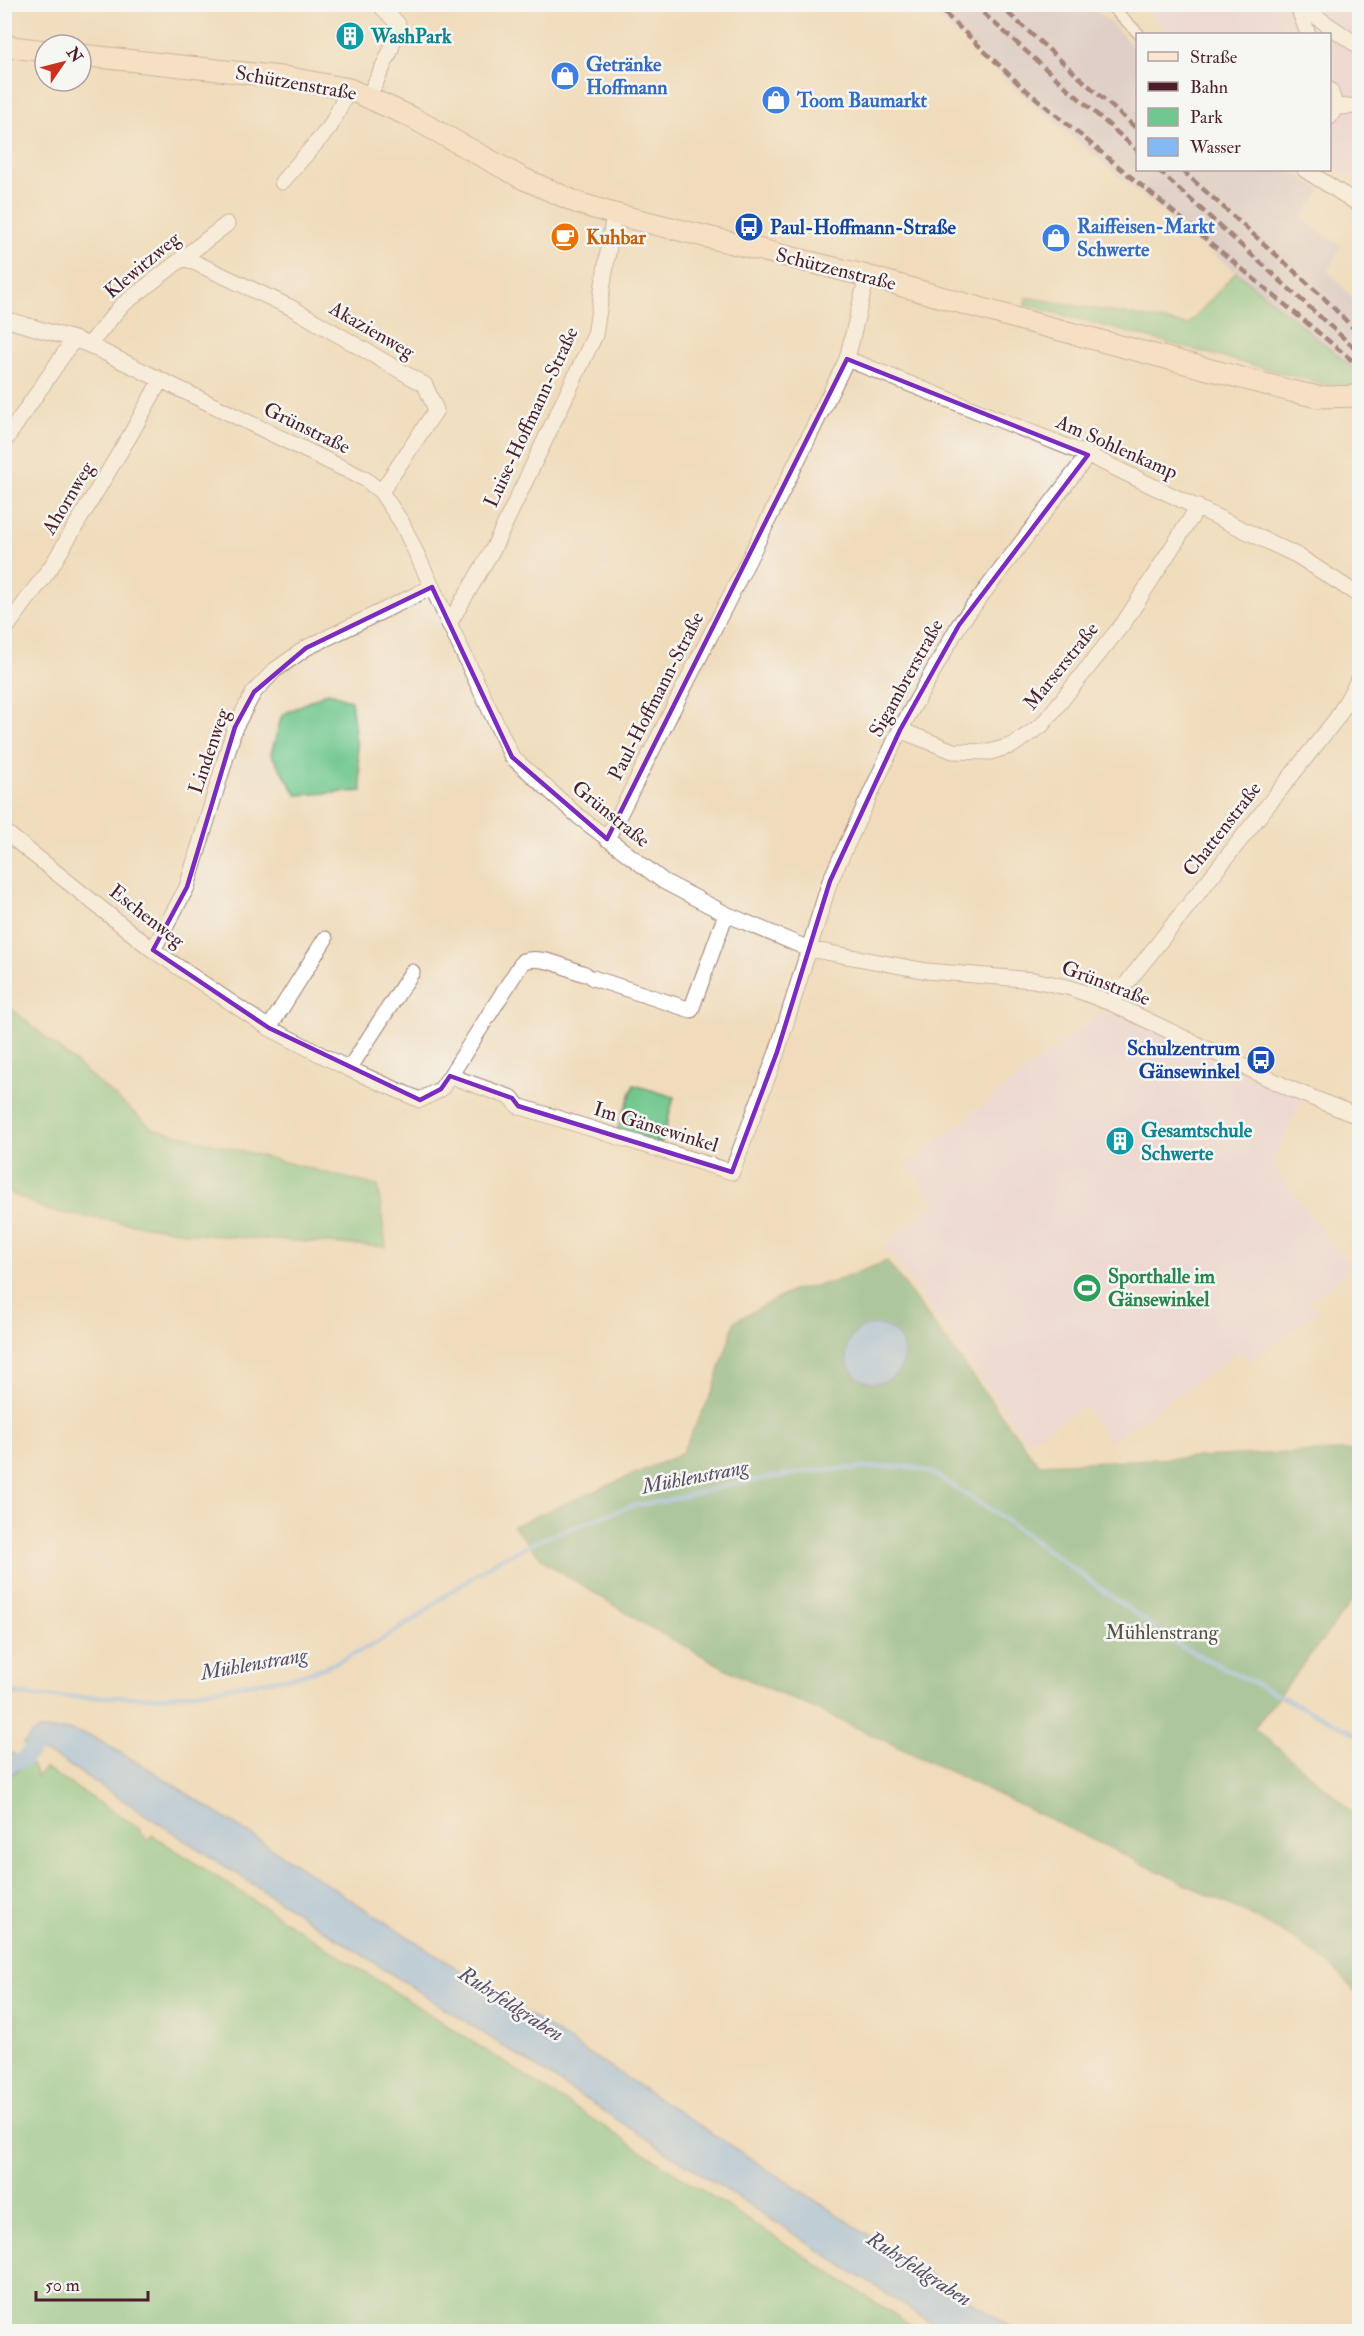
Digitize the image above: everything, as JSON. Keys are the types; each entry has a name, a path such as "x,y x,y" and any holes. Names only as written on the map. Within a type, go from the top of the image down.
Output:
{"main road":[{"path":"4,46 33,50"},
{"name":"Schützenstraße","path":"93,56 290,78 359,92 522,178 578,202 614,214 867,276 1022,320 1291,391 1318,397 1359,396"}],"street":[{"path":"282,182 390,52 398,24 379,4"},
{"path":"1109,4 1138,33"},
{"path":"1297,4 1308,33"},
{"path":"1297,4 1359,47"},
{"path":"1333,112 1359,106"},
{"path":"1307,171 1359,205"},
{"name":"Luise-Hoffmann-Straße","path":"449,624 493,549 595,335 614,214"},
{"name":"Klewitzweg","path":"89,345 121,306 226,224"},
{"name":"Akazienweg","path":"183,257 292,308 425,385 436,410 381,492"},
{"name":"Paul-Hoffmann-Straße","path":"607,839 749,560 847,359 867,276"},
{"name":"Grünstraße","path":"4,319 89,345 365,479 381,492 402,523 505,747 512,757 607,839 663,881 726,914 808,949 927,970 1033,980 1071,988 1111,1003 1284,1086 1359,1117"},
{"path":"4,442 74,339"},
{"name":"Am Sohlenkamp","path":"847,359 1088,455 1298,556 1359,596"},
{"name":"Ahornweg","path":"4,631 51,567 160,381"},
{"name":"Sigambrerstraße","path":"808,949 830,881 900,730 958,625 1088,455"},
{"name":"Marserstraße","path":"900,730 953,751 990,752 1013,745 1042,725 1125,621 1198,507"},
{"name":"Lindenweg","path":"153,950 188,887 235,727 254,692 275,670 306,648 432,586"},
{"name":"Chattenstraße","path":"1111,1003 1337,717 1359,677"},
{"name":"Eschenweg","path":"4,831 153,950 269,1028 349,1069 420,1100 441,1089 523,961 532,958 541,960 581,977 691,1010 726,914"},
{"path":"269,1028 325,939"},
{"name":"Im Gänsewinkel","path":"450,1076 512,1098 518,1106 732,1172 777,1052 808,949"},
{"path":"349,1069 412,972"}],"highlighted area":[{"path":"847,359 1088,455 959,625 900,730 830,881 777,1052 732,1172 518,1106 512,1098 450,1076 441,1089 420,1100 269,1028 153,950 187,887 235,727 254,692 306,648 432,587 512,757 607,839"}],"shaded area":[{"path":"925,5 1089,5 1116,28 1136,50 1136,171 1290,171 1321,190 1302,219 1341,246 1328,270 1359,306 1359,373 1132,187 1015,88"},
{"path":"1143,5 1359,5 1359,183 1331,164 1331,33 1168,33"},
{"path":"1111,1003 1304,1095 1271,1165 1352,1269 1309,1301 1317,1312 1249,1362 1240,1351 1110,1442 1084,1406 1027,1442 884,1244 936,1203 907,1166"}],"green space":[{"path":"1236,272 1359,373 1359,386 1339,388 1025,305 1026,297 1188,325"},
{"path":"328,692 351,701 362,791 297,795 271,754 282,715"},
{"path":"5,1003 152,1128 378,1186 386,1247 204,1235 50,1211 13,1194 4,1186"},
{"path":"634,1085 674,1097 661,1144 617,1130"},
{"name":"Mühlenstrang","path":"887,1261 1038,1464 1359,1450 1359,1592 1254,1728 1335,1796 1359,1820 1359,1999 1337,1971 1310,1949 1248,1914 875,1736 734,1673 646,1625 546,1563 513,1526 681,1454 712,1393 735,1321 794,1290 833,1282"},
{"path":"28,1763 32,1764 37,1777 45,1768 141,1829 139,1833 149,1839 152,1835 920,2331 5,2331 4,1779"}],"water":[{"path":"875,1325 886,1327 899,1338 904,1354 902,1365 891,1378 875,1383 864,1381 851,1370 846,1354 848,1343 859,1330"},
{"path":"40,1730 70,1730 91,1736 149,1769 1017,2331 944,2331 61,1760 23,1744 32,1734"},
{"path":"12,1753 28,1763 5,1779 5,1762"}],"waterway":[{"name":"Mühlenstrang","path":"4,1692 37,1697 163,1697 293,1677 326,1667 376,1643 418,1617 496,1561 542,1539 631,1506 665,1501 738,1483 811,1471 913,1467 934,1474 1000,1516 1180,1646 1360,1736"},
{"name":"Ruhrfeldgraben","path":"21,1761 37,1745 52,1744"}],"railway":[{"path":"935,4 1019,84 1360,367"},
{"path":"973,4 1136,149"},
{"path":"998,4 1136,128"},
{"path":"1159,171 1360,353"},
{"path":"1183,171 1325,299 1360,335"}],"place":[{"name":"WashPark","path":"350,36"},
{"name":"Getränke Hoffmann","path":"565,76"},
{"name":"Toom Baumarkt","path":"776,100"},
{"name":"Paul-Hoffmann-Straße","path":"749,227"},
{"name":"Kuhbar","path":"565,237"},
{"name":"Raiffeisen-Markt Schwerte","path":"1056,238"},
{"name":"Schulzentrum Gänsewinkel","path":"1261,1060"},
{"name":"Gesamtschule Schwerte","path":"1120,1141"},
{"name":"Sporthalle im Gänsewinkel","path":"1087,1288"}]}
